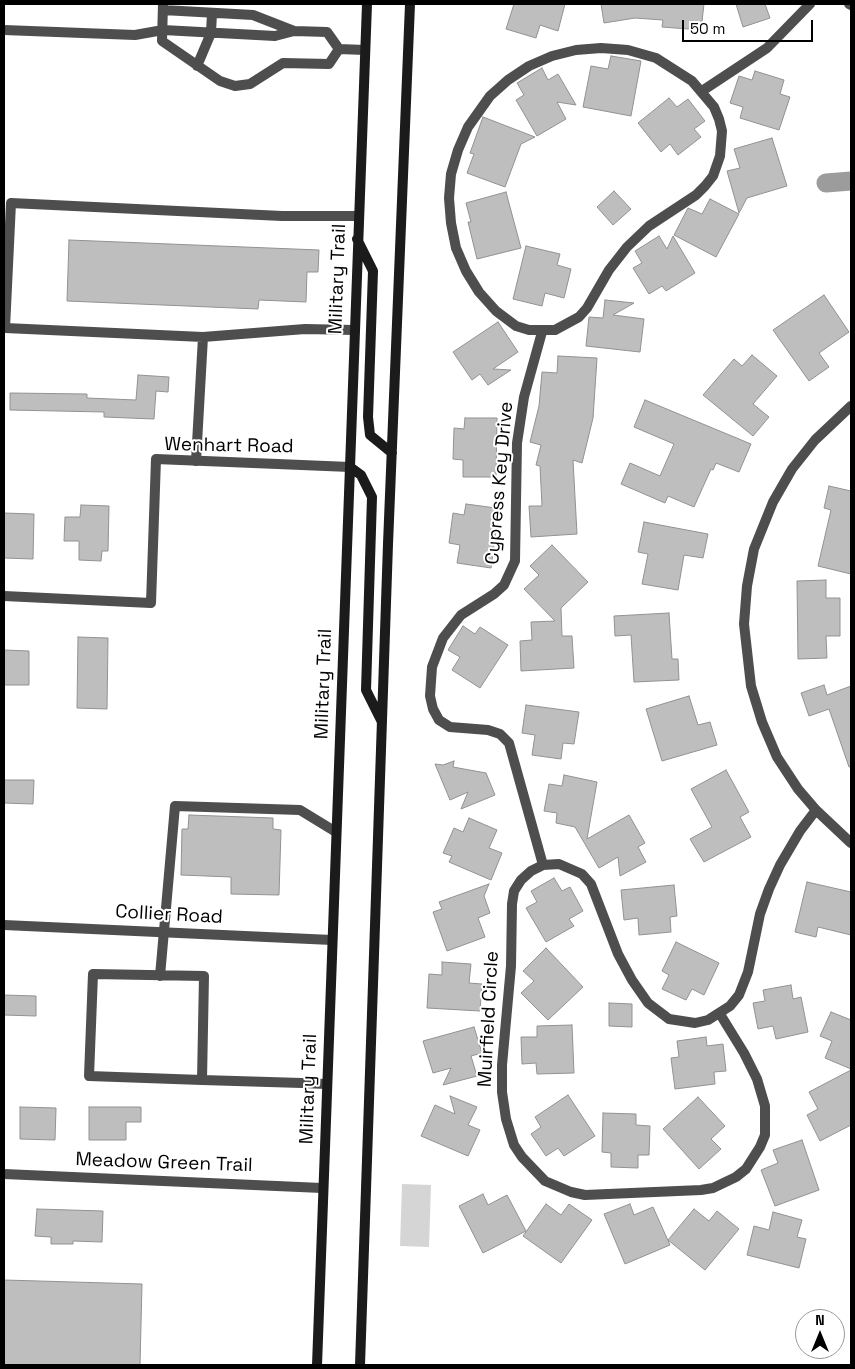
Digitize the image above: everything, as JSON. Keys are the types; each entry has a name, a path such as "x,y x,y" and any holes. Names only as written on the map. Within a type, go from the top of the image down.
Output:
{"main road":[{"name":"Military Trail","path":"317,1365 322,1188 367,4"},
{"path":"360,1365 392,453 410,4"},
{"path":"357,238 373,271 368,417 370,436 392,453"},
{"path":"350,467 361,475 372,497 366,690 383,723"}],"street":[{"path":"702,91 767,48 810,4"},
{"path":"294,31 253,15 212,13 163,7 162,41 220,81 235,86 250,84 282,63 329,64 339,49"},
{"path":"197,66 211,33 212,13"},
{"path":"4,30 135,35 162,30 276,36 294,31 327,32 339,49"},
{"path":"601,48 628,50 656,58 681,72 702,91 714,107 722,131 720,156 713,176 696,195 660,217 627,247 609,270 587,308 578,317 561,328 542,332 516,326 496,311 470,278 456,248 450,215 451,174 458,150 474,116 490,96 508,80 537,62 576,50 601,48"},
{"path":"339,49 365,50"},
{"path":"354,330 305,329 202,337 5,328 11,203 282,216 358,216"},
{"name":"Cypress Key Drive","path":"542,332 524,397 516,443 515,561 504,585 461,616 443,638 432,667 430,696 433,709 439,720 450,727 488,730 500,734 509,743 543,865"},
{"path":"196,461 202,337"},
{"path":"851,406 815,440 792,469 772,502 754,549 747,586 744,624 746,661 762,722 778,756 798,788 816,810 851,843"},
{"name":"Wenhart Road","path":"4,596 151,603 156,459 350,467"},
{"path":"160,976 175,806 300,810 336,832"},
{"path":"543,865 559,864 582,874 591,884 618,954 632,980 648,1003 658,1012 676,1020 695,1023 720,1014 730,1006 744,984 760,914 780,865 800,831 816,810"},
{"name":"Muirfield Circle","path":"543,865 531,871 521,880 514,891 511,966 502,1065 502,1092 506,1119 514,1145 534,1172 545,1180 571,1192 599,1195 713,1188 731,1180 746,1169 754,1158 765,1135 766,1106 757,1079 744,1053 720,1014"},
{"name":"Collier Road","path":"4,925 332,940"},
{"path":"202,1080 204,976 93,974 89,1076 202,1080 326,1084"},
{"name":"Meadow Green Trail","path":"4,1174 322,1188"}],"shaded area":[{"path":"402,1184 431,1185 429,1247 400,1246"}],"building":[{"path":"514,4 565,4 558,31 540,25 536,38 506,29"},
{"path":"601,4 704,4 701,30 662,27 663,20 635,18 604,23"},
{"path":"736,4 765,4 770,18 743,27"},
{"path":"611,56 641,61 631,116 583,107 591,66 608,69"},
{"path":"542,68 548,80 558,74 576,105 557,102 566,119 537,136 516,100 524,95 517,83"},
{"path":"755,71 784,80 780,94 790,97 779,130 740,118 743,107 730,103 739,76 752,80"},
{"path":"669,98 677,107 688,99 705,121 694,129 701,137 678,155 670,144 661,152 638,123"},
{"path":"483,117 535,137 521,144 505,187 467,173 474,154 470,153"},
{"path":"772,138 787,186 747,198 739,213 727,171 740,168 734,149"},
{"path":"614,191 631,209 613,225 597,207"},
{"path":"506,192 521,248 477,259 468,222 471,222 466,203"},
{"path":"710,199 739,214 716,257 674,235 688,208 702,214"},
{"path":"659,236 667,249 673,236 695,273 666,291 662,286 649,294 633,268 642,263 635,251"},
{"path":"69,240 319,250 318,272 307,272 306,302 259,300 258,309 67,301"},
{"path":"526,246 560,254 557,265 571,269 564,298 545,293 542,306 513,299"},
{"path":"824,295 849,332 819,353 829,367 809,381 773,330"},
{"path":"605,300 634,303 613,315 644,319 640,352 586,346 589,317 603,318"},
{"path":"498,322 518,352 493,369 511,370 488,385 480,374 472,380 453,352"},
{"path":"752,355 777,376 753,404 769,417 753,436 703,395 734,359 742,366"},
{"path":"558,356 597,358 593,418 582,463 573,460 577,534 531,537 529,506 542,506 540,466 536,465 541,445 530,442 539,406 542,372 557,373"},
{"path":"138,375 169,377 168,392 156,391 154,419 104,417 104,412 10,410 10,393 87,394 87,398 136,400"},
{"path":"645,400 751,444 739,472 716,463 713,470 711,469 694,507 668,496 665,503 621,484 630,463 660,476 674,444 634,427"},
{"path":"465,418 497,418 496,477 463,477 463,460 453,459 454,428 464,429"},
{"path":"829,486 851,491 851,574 818,566 831,510 824,508"},
{"path":"466,504 496,508 493,529 496,529 491,568 457,563 460,545 449,543 453,513 464,515"},
{"path":"81,505 109,506 108,551 102,551 101,561 79,560 79,541 64,541 65,517 80,517"},
{"path":"4,513 34,514 33,559 4,558"},
{"path":"644,522 708,534 703,558 684,555 678,590 642,584 648,554 638,552"},
{"path":"552,545 588,582 561,608 562,636 572,636 574,668 521,671 520,641 532,640 531,622 555,621 524,589 539,575 530,566"},
{"path":"826,580 826,598 840,598 840,636 826,636 827,658 798,659 797,581"},
{"path":"669,613 672,659 678,659 679,680 634,682 631,635 615,636 614,616"},
{"path":"463,626 475,634 480,627 508,645 480,688 452,670 460,657 448,650"},
{"path":"78,637 108,638 107,709 77,708"},
{"path":"4,650 29,651 29,685 4,685"},
{"path":"824,685 827,695 851,686 851,767 849,767 829,709 809,716 801,693"},
{"path":"689,696 698,725 710,722 717,745 662,761 646,709"},
{"path":"526,705 579,712 574,744 563,743 561,759 532,755 535,735 522,733"},
{"path":"454,761 453,767 486,773 495,795 461,809 468,792 450,800 435,764 443,765"},
{"path":"726,770 749,812 740,817 751,837 704,862 690,839 712,827 691,789"},
{"path":"564,775 597,782 587,839 629,815 645,843 638,847 646,862 620,876 618,857 599,868 575,827 556,823 557,813 544,811 549,784 562,786"},
{"path":"4,780 34,780 33,804 4,803"},
{"path":"189,815 273,818 273,829 281,830 279,895 231,894 231,877 181,875 182,829 188,829"},
{"path":"469,818 497,830 489,848 502,853 491,880 449,862 452,856 443,853 454,828 463,832"},
{"path":"554,878 562,891 570,887 583,911 569,919 574,926 546,942 526,908 537,902 531,891"},
{"path":"807,882 851,892 851,935 818,927 816,937 795,932"},
{"path":"489,884 484,896 490,913 478,918 485,937 447,951 433,912 442,909 439,902"},
{"path":"674,885 677,916 670,917 671,932 639,935 638,918 624,920 621,890"},
{"path":"676,942 719,963 704,995 692,989 686,1000 662,989 669,975 662,971"},
{"path":"546,948 583,987 548,1020 521,993 534,981 523,971"},
{"path":"442,962 471,964 469,983 482,984 480,1011 427,1008 429,974 442,975"},
{"path":"791,985 793,999 801,997 808,1032 776,1039 773,1026 758,1029 753,1003 765,1001 763,990"},
{"path":"4,995 36,996 36,1016 4,1015"},
{"path":"609,1003 632,1004 632,1027 609,1026"},
{"path":"831,1012 851,1020 851,1069 825,1058 832,1041 820,1036"},
{"path":"572,1025 574,1073 537,1074 536,1063 522,1064 521,1037 537,1037 537,1026"},
{"path":"474,1027 482,1053 471,1056 477,1076 443,1085 451,1068 433,1073 423,1041"},
{"path":"706,1037 707,1046 723,1044 726,1071 714,1072 715,1084 675,1089 671,1058 679,1057 677,1041"},
{"path":"851,1070 851,1125 820,1141 807,1115 818,1109 809,1092"},
{"path":"568,1095 595,1136 564,1156 558,1148 546,1156 531,1134 541,1127 535,1117"},
{"path":"450,1096 477,1107 468,1125 480,1130 468,1156 421,1136 435,1105 455,1114"},
{"path":"698,1097 725,1126 711,1139 721,1149 699,1169 663,1129"},
{"path":"20,1107 56,1108 55,1140 20,1139"},
{"path":"89,1107 141,1107 141,1122 126,1122 126,1140 89,1140"},
{"path":"603,1113 636,1114 636,1125 650,1126 649,1155 638,1155 638,1168 611,1167 611,1153 602,1152"},
{"path":"802,1140 819,1190 775,1206 761,1170 778,1163 773,1150"},
{"path":"483,1194 488,1205 507,1195 526,1231 483,1253 459,1206"},
{"path":"546,1204 561,1215 569,1204 592,1220 561,1263 523,1236"},
{"path":"630,1204 634,1215 653,1207 670,1245 625,1264 604,1214"},
{"path":"37,1209 103,1211 102,1242 73,1241 73,1244 51,1244 51,1237 35,1236"},
{"path":"694,1209 709,1221 717,1211 739,1229 705,1270 668,1240"},
{"path":"773,1212 802,1220 797,1237 806,1239 799,1268 747,1255 754,1226 769,1230"},
{"path":"4,1280 142,1284 140,1365 4,1365"}],"waterway":[{"path":"826,183 851,181"}]}
